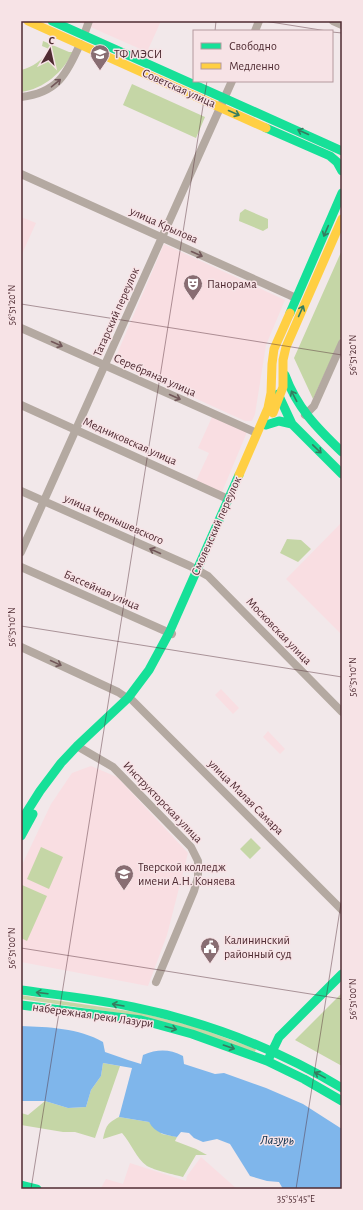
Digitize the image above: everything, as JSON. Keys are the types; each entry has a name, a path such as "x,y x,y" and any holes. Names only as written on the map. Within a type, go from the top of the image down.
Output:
{"main road":[{"name":"Советская улица","path":"28,21 330,156 337,162 342,171"},
{"name":"Советская улица","path":"52,21 340,149"},
{"path":"66,38 76,39 84,35"},
{"name":"Смоленский переулок","path":"21,836 25,816 50,776 130,699 172,634 264,425 270,399 271,368 274,348 342,193"},
{"name":"Смоленский переулок","path":"199,571 257,433 274,411 283,387 283,360 286,347 342,218"},
{"path":"271,368 274,385 292,424 342,474"},
{"path":"283,369 290,388 307,418 342,452"},
{"path":"274,411 285,410 307,418"},
{"path":"264,425 280,421 292,424"},
{"path":"268,1061 279,1037 342,974"},
{"name":"набережная реки Лазури","path":"21,990 157,1012 196,1023 272,1051 342,1088"},
{"name":"набережная реки Лазури","path":"21,1005 141,1020 192,1034 268,1061 304,1079 342,1101"},
{"path":"21,1185 37,1189"}],"street":[{"path":"84,35 89,21"},
{"path":"333,21 342,25"},
{"path":"21,97 39,93 50,88 60,80 71,66 80,44"},
{"name":"Татарский переулок","path":"21,552 232,82"},
{"name":"улица Крылова","path":"21,174 295,298"},
{"name":"Серебряная улица","path":"21,328 257,433"},
{"path":"307,418 314,406 342,343"},
{"name":"Медниковская улица","path":"21,405 228,499"},
{"name":"улица Чернышевского","path":"21,491 199,571"},
{"name":"Бассейная улица","path":"21,567 172,634"},
{"name":"Московская улица","path":"199,571 208,576 342,712"},
{"name":"улица Малая Самара","path":"21,647 130,699 342,910"},
{"name":"Инструкторская улица","path":"80,748 113,767 191,847 198,858 199,871 194,891 156,982"}],"shaded area":[{"path":"77,21 161,21 147,52"},
{"path":"21,217 36,223 21,256"},
{"path":"164,244 285,300 266,345 255,414 252,421 245,421 114,361"},
{"path":"212,417 247,432 222,492 196,481 209,453 198,448"},
{"path":"342,522 342,635 286,579"},
{"path":"221,689 239,708 233,714 215,695"},
{"path":"268,731 285,749 280,754 263,737"},
{"name":"Тверской колледж имени А.Н. Коняева","path":"91,766 117,777 188,853 167,935 148,986 21,962 21,867 51,804 72,773"},
{"path":"201,1157 237,1189 101,1188 106,1179 123,1184 130,1163 186,1181 187,1176"}],"green space":[{"path":"43,41 69,52 73,52 64,66 52,78 37,87 21,92 21,70 30,67 47,53 49,49 42,46"},
{"path":"132,84 205,117 196,138 123,105"},
{"path":"245,209 268,219 268,228 263,231 239,221 240,213"},
{"path":"342,250 342,335 313,399 294,358"},
{"path":"287,539 301,540 311,549 298,562 280,553"},
{"path":"251,838 261,848 250,859 240,849"},
{"path":"41,847 63,857 49,889 27,879"},
{"path":"22,885 47,896 27,941 21,938"},
{"path":"342,993 342,1066 295,1040"},
{"path":"21,995 142,1013 196,1027 256,1049 255,1052 141,1016 21,999"},
{"path":"103,1063 120,1066 95,1138 75,1132 63,1132 21,1125 21,1113 28,1115 45,1101 68,1108 86,1107 91,1090 101,1076"},
{"path":"119,1117 149,1122 162,1134 177,1137 175,1141 207,1155 196,1155 183,1177 150,1168 143,1163 122,1133 103,1139 108,1125"}],"water":[{"name":"Лазурь","path":"21,1026 63,1029 94,1037 103,1042 105,1052 141,1064 143,1055 159,1051 173,1052 183,1056 184,1064 215,1074 224,1073 266,1088 303,1104 342,1129 342,1189 283,1189 279,1182 267,1181 250,1176 230,1144 217,1139 203,1142 194,1138 189,1133 181,1132 177,1137 168,1135 154,1129 149,1122 119,1117 132,1068 103,1063 101,1076 91,1090 86,1107 68,1108 45,1101 21,1101"}],"traffic: fast":[{"path":"52,21 342,151"},
{"path":"266,128 330,156 337,162 342,171"},
{"path":"290,313 342,193"},
{"path":"285,375 295,398 302,408 324,434 342,452"},
{"path":"278,394 292,424 342,474"},
{"path":"266,425 279,421 292,424"},
{"path":"21,821 40,791 61,763 128,698 149,670 169,633 239,475"},
{"path":"21,836 33,814"},
{"path":"269,1058 279,1037 342,974"},
{"path":"21,990 119,1004 188,1020 241,1038 267,1049 342,1088"},
{"path":"21,1005 141,1020 192,1034 267,1061 304,1079 342,1101"},
{"path":"21,1185 37,1189"}],"traffic: slow":[{"path":"28,21 266,128"},
{"path":"273,413 283,387 283,360 286,347 342,219"},
{"path":"239,475 268,408 271,393 274,349 290,313"}],"place":[{"name":"ТФ МЭСИ","path":"100,71"},
{"name":"Панорама","path":"193,301"},
{"name":"Тверской колледж имени А.Н. Коняева","path":"124,891"},
{"name":"Калининский районный суд","path":"210,964"}]}
